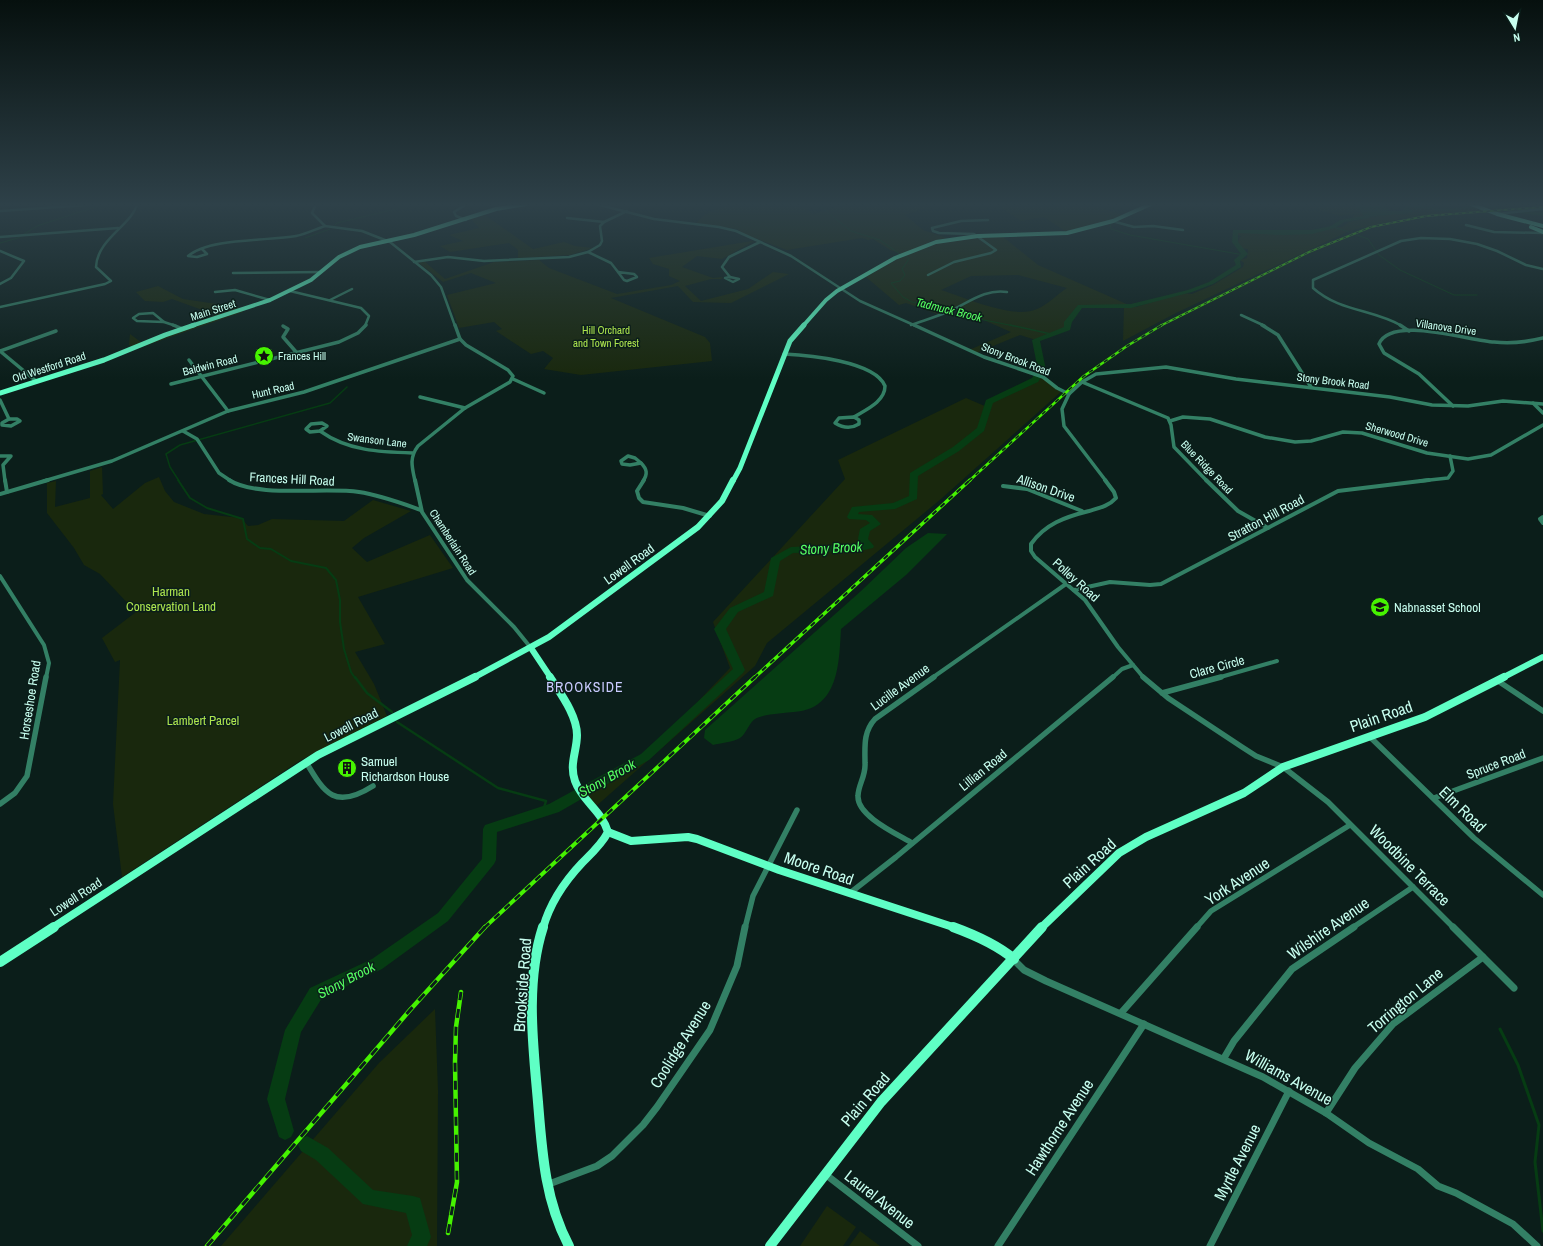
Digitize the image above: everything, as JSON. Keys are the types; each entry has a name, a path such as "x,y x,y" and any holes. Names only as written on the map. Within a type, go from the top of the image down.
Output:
{"street":[{"path":"0,284 11,278 24,262"},
{"path":"0,307 108,283 110,280 96,267 96,262"},
{"name":"Main Street","path":"104,360 183,329 290,292 311,280 334,262"},
{"path":"414,262 439,283 460,339 466,345 508,370 513,376 512,379"},
{"path":"607,262 611,264 620,278 624,280 637,277 634,274 617,272"},
{"path":"725,262 722,267 730,277"},
{"name":"Stony Brook Road","path":"801,262 860,301 984,357 1043,377 1052,382 1057,388 1069,394 1082,382 1096,374 1166,367 1191,370 1236,379 1390,397 1432,405 1453,406 1503,402 1543,404"},
{"name":"Lowell Road","path":"0,962 306,762 531,648 549,637 684,538 710,516 724,498 740,468 784,354 797,332 826,300 840,289 888,262"},
{"path":"928,275 954,262"},
{"path":"1351,262 1318,276 1313,280 1313,288 1324,297 1347,307 1389,320 1409,331"},
{"path":"1522,262 1543,269"},
{"path":"233,273 321,272"},
{"path":"330,300 352,289"},
{"path":"215,292 235,290 270,300"},
{"name":"Baldwin Road","path":"171,384 339,342 365,327 369,316 365,310 355,305 290,292"},
{"path":"911,325 940,315 986,292 1007,292"},
{"path":"164,322 153,313 139,314 133,318 137,321 164,322 183,329"},
{"path":"1241,315 1270,329 1284,344 1311,387"},
{"path":"283,326 288,329 283,337 297,353"},
{"path":"0,351 56,331"},
{"name":"Villanova Drive","path":"1453,406 1419,374 1390,358 1380,349 1379,342 1383,337 1391,333 1409,331 1436,333 1496,343 1525,343 1543,338"},
{"name":"Hunt Road","path":"0,494 94,467 228,411 304,392 460,339"},
{"path":"0,351 36,381"},
{"path":"784,354 839,359 855,365 881,380 885,386 882,397 854,417 842,417 837,419 835,423 843,427 854,427 860,422 854,417"},
{"name":"Old Westford Road","path":"0,393 104,360"},
{"path":"189,360 203,376 228,411"},
{"path":"512,379 544,393"},
{"path":"412,453 418,446 465,408 506,385 512,379"},
{"path":"1082,382 1146,408 1170,421"},
{"name":"Polley Road","path":"1069,394 1063,402 1061,413 1064,426 1116,496 1111,504 1082,511 1053,524 1040,532 1031,544 1035,557 1074,590 1096,612 1118,647 1145,679 1162,693 1256,756 1282,767"},
{"path":"420,397 465,408"},
{"path":"0,400 9,419"},
{"path":"1533,403 1543,413"},
{"name":"Sherwood Drive","path":"1170,421 1182,418 1203,418 1269,438 1296,442 1312,440 1338,432 1360,432 1377,436 1411,448 1450,456 1477,458 1488,455 1543,425"},
{"name":"Blue Ridge Road","path":"1170,421 1172,444 1177,451 1238,511 1268,528"},
{"name":"Swanson Lane","path":"320,431 326,427 325,424 315,423 306,428 310,432 320,431 334,441 348,447 412,453"},
{"name":"Frances Hill Road","path":"183,431 197,439 219,473 237,485 256,489 359,492 396,501 421,510"},
{"name":"Chamberlain Road","path":"412,453 412,469 421,510 467,580 514,627 531,648"},
{"path":"0,456 11,456 2,464 7,492"},
{"name":"Stratton Hill Road","path":"1074,590 1110,582 1150,585 1161,584 1342,490 1448,478 1452,475 1454,470 1450,456"},
{"path":"641,463 647,472 637,491 637,496 640,500 651,504 683,508 710,516"},
{"name":"Allison Drive","path":"1003,486 1036,492 1082,511"},
{"path":"1543,517 1540,519 1543,523"},
{"name":"Horseshoe Road","path":"0,576 44,644 49,663 27,776 15,793 0,804"},
{"name":"Lucille Avenue","path":"912,843 864,813 859,803 858,796 864,778 866,765 866,736 870,725 886,710 1066,584"},
{"path":"531,648 563,699 576,724 576,737 571,757 572,775 580,792 605,823 608,832"},
{"name":"Plain Road","path":"770,1246 876,1107 1060,909 1099,870 1119,854 1146,837 1244,793 1282,767 1425,717 1543,657"},
{"name":"Clare Circle","path":"1162,693 1277,661"},
{"name":"Lillian Road","path":"849,894 1122,669 1133,665"},
{"path":"1498,681 1543,711"},
{"name":"Elm Road","path":"1370,737 1474,838 1543,894"},
{"name":"Spruce Road","path":"1434,798 1543,758"},
{"path":"306,762 325,792 343,797 354,796 373,786"},
{"name":"Woodbine Terrace","path":"1282,767 1323,798 1514,988"},
{"name":"Coolidge Avenue","path":"547,1185 583,1172 607,1159 643,1125 710,1030 737,966 748,911 761,879 797,810"},
{"name":"York Avenue","path":"1121,1013 1211,911 1350,825"},
{"name":"Moore Road","path":"608,832 631,840 688,837 985,940 1006,951 1014,959"},
{"name":"Brookside Road","path":"569,1246 561,1233 547,1185 541,1144 532,1019 536,959 546,915 557,896 608,832"},
{"name":"Wilshire Avenue","path":"1224,1058 1234,1041 1292,969 1413,887"},
{"name":"Torrington Lane","path":"1326,1113 1358,1064 1393,1024 1483,957"},
{"name":"Williams Avenue","path":"1014,959 1024,970 1035,976 1224,1058 1289,1091 1326,1113 1369,1143 1418,1169 1438,1186 1456,1193 1513,1224 1537,1246"},
{"name":"Hawthorne Avenue","path":"998,1246 1144,1024"},
{"name":"Myrtle Avenue","path":"1210,1246 1289,1091"},
{"name":"Laurel Avenue","path":"825,1174 918,1246"}],"green space":[{"name":"Hill Orchard and Town Forest","path":"425,262 445,279 494,262 542,262 549,268 617,294 671,285 680,281 669,276 669,269 653,264 652,262 689,262 682,267 713,278 723,277 721,279 711,279 685,286 701,301 748,289 773,272 789,274 731,303 693,302 678,286 611,298 705,337 710,343 712,361 581,375 544,369 553,358 543,351 531,354 496,331 502,329 494,322 459,328 447,295 496,283 471,273 443,282 419,263"},
{"path":"892,262 1034,262 1131,306 1080,306 1068,322 1067,328 1036,340 1020,335 976,353 969,350 1011,332 956,308 940,315 906,303 899,305 866,277","holes":["1018,275 1067,288 1037,309 1027,312 1016,312 975,302 941,290 971,276"]},
{"path":"1243,262 1283,262 1176,313 1123,341 1124,307 1136,307 1182,293 1192,294 1213,285 1243,267"},
{"path":"158,286 183,299 237,307 243,312 136,349 129,345 130,334 142,343 216,315 172,299 163,302 145,301 136,292"},
{"path":"1043,377 1062,391 941,499 767,643 755,666 594,808 582,795 645,757 730,668 713,622 845,479 838,460 966,398 987,407 989,402"},
{"path":"102,467 103,494 101,495 113,509 145,483 159,477 165,491 174,502 204,514 241,518 248,526 258,525 272,519 344,521 373,500 411,511 364,538 352,548 367,562 430,535 453,568 358,597 385,644 355,652 374,684 387,716 301,760 122,877 113,804 120,660 115,662 102,638 136,612 100,574 84,565 74,548 47,513 47,483 56,481 55,507 90,498 90,471"},
{"path":"435,1009 438,1090 437,1246 221,1246 379,1063"},
{"path":"827,1206 856,1227 843,1246 800,1246"},
{"path":"860,1231 880,1246 849,1246"}],"shaded area":[{"path":"928,533 947,534 906,575 841,629 839,656 834,682 820,703 809,709 759,717 753,721 740,738 734,740 713,745 704,738 705,730 861,591 906,548"}],"waterway":[{"name":"Tadmuck Brook","path":"907,262 902,269 905,275 900,281 891,283 903,297 912,302 946,308 984,320 1014,326"},
{"name":"Stony Brook","path":"285,1131 276,1099 293,1030 316,993 377,964 443,917 489,860 490,829 554,808 645,757 739,670 720,629 734,610 769,594 775,560 791,550 860,548 869,546 863,539 865,529 876,524 869,517 852,517 855,509 895,506 914,497 913,475 956,449 981,429 989,402 1035,380 1042,370 1036,340 1067,328 1068,322 1080,306 1131,306 1190,291 1211,283 1239,266 1238,262"},
{"path":"1389,262 1400,270 1454,295 1477,295"},
{"name":"Tadmuck Brook","path":"1010,325 1051,334"},
{"path":"179,481 170,467 166,454 180,445 330,403 347,387"},
{"path":"178,480 190,498 207,508 243,519 247,539 260,548 271,549 291,561 326,568 336,580 340,600 340,622 344,649 351,672 355,678"},
{"path":"355,677 367,693 392,712"},
{"path":"397,722 498,788 546,801 543,811"},
{"path":"1500,1029 1518,1065 1539,1125 1535,1162 1543,1231"},
{"name":"Stony Brook","path":"307,1145 322,1154 369,1198 413,1205 422,1237 416,1246"}],"railway":[{"path":"1162,325 1289,262"},
{"path":"969,481 1084,376 1127,346 1162,325"},
{"path":"754,678 970,480"},
{"path":"485,927 755,677"},
{"path":"207,1246 410,1010 485,927"},
{"path":"448,1233 457,1182 455,1062 456,1027 461,992"}],"place":[{"name":"Frances Hill","path":"264,356"},
{"name":"Nabnasset School","path":"1380,607"},
{"name":"Samuel Richardson House","path":"347,768"}],"district":[{"name":"BROOKSIDE","path":"585,687"}],"park label":[{"name":"Harman Conservation Land","path":"171,598"},
{"name":"Lambert Parcel","path":"203,720"}]}
